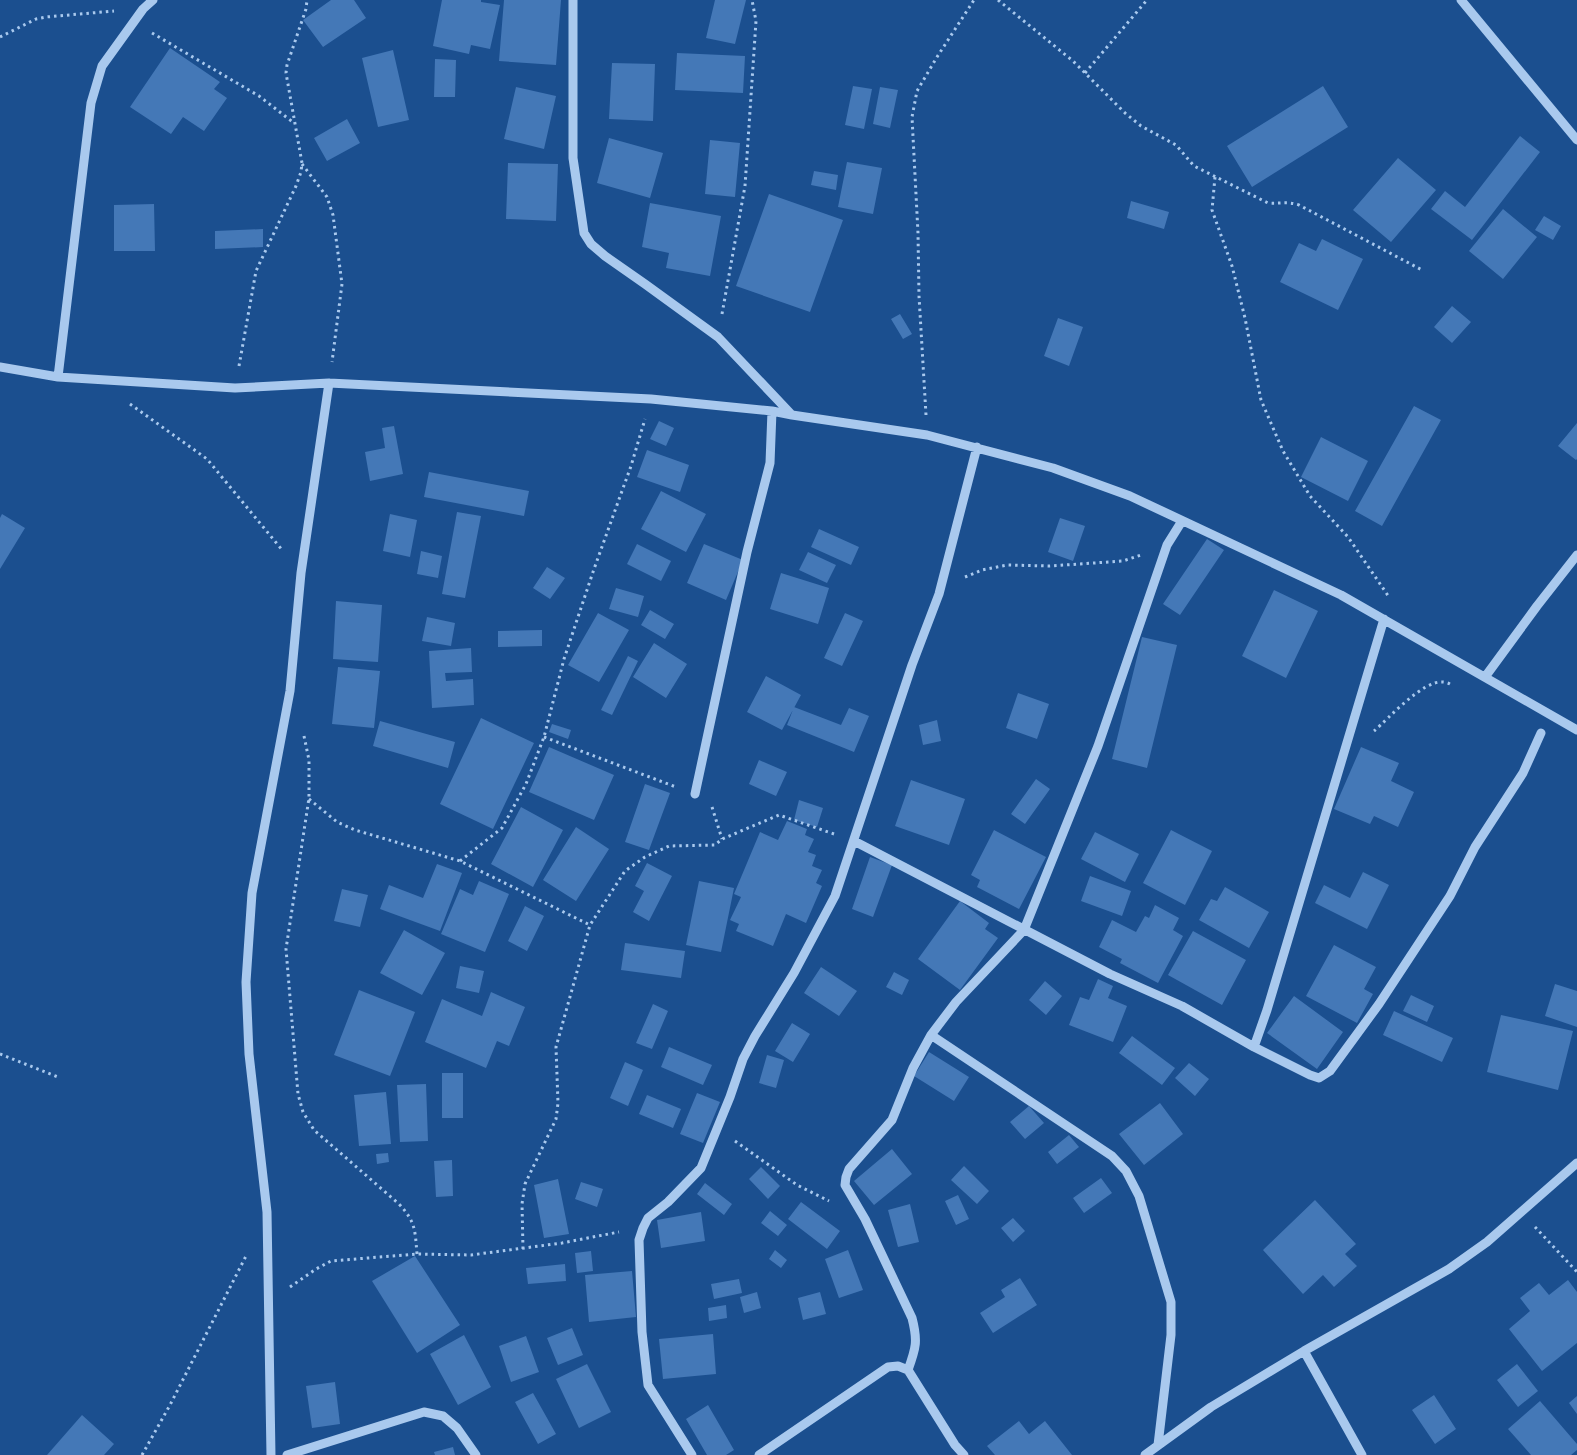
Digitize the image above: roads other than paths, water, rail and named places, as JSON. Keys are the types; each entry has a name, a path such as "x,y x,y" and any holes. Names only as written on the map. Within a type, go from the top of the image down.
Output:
{"street":[{"path":"58,377 91,102 102,66 143,9 153,0"},
{"path":"574,0 573,158 584,233 591,244 605,256 718,337 792,415"},
{"path":"1462,0 1577,140"},
{"path":"0,367 58,377 235,388 329,383 651,399 772,411 927,435 1053,468 1130,496 1341,594 1577,730"},
{"path":"271,1455 267,1212 249,1054 246,982 252,893 290,690 301,573 329,383"},
{"path":"695,794 747,552 770,463 772,411"},
{"path":"692,1455 648,1385 642,1323 639,1240 648,1218 668,1202 701,1168 755,1036 794,973 835,896 912,665 939,594 976,447"},
{"path":"908,1370 916,1349 916,1335 912,1318 865,1219 845,1185 846,1177 849,1169 892,1120 913,1068 931,1035 956,1002 1024,930 1098,746 1167,546 1182,521"},
{"path":"1485,677 1577,555"},
{"path":"1254,1047 1270,1001 1384,619"},
{"path":"854,842 1110,974 1182,1006 1254,1047 1319,1078 1330,1071 1379,1004 1450,896 1475,847 1523,773 1541,733"},
{"path":"931,1035 1112,1156 1126,1171 1139,1196 1171,1302 1171,1335 1158,1445"},
{"path":"1144,1455 1211,1407 1304,1351 1449,1269 1487,1242 1577,1163"},
{"path":"1304,1351 1362,1455"},
{"path":"759,1455 888,1367 898,1366 908,1370 955,1445 964,1455"},
{"path":"287,1455 424,1412 443,1416 457,1428 476,1455"}]}
